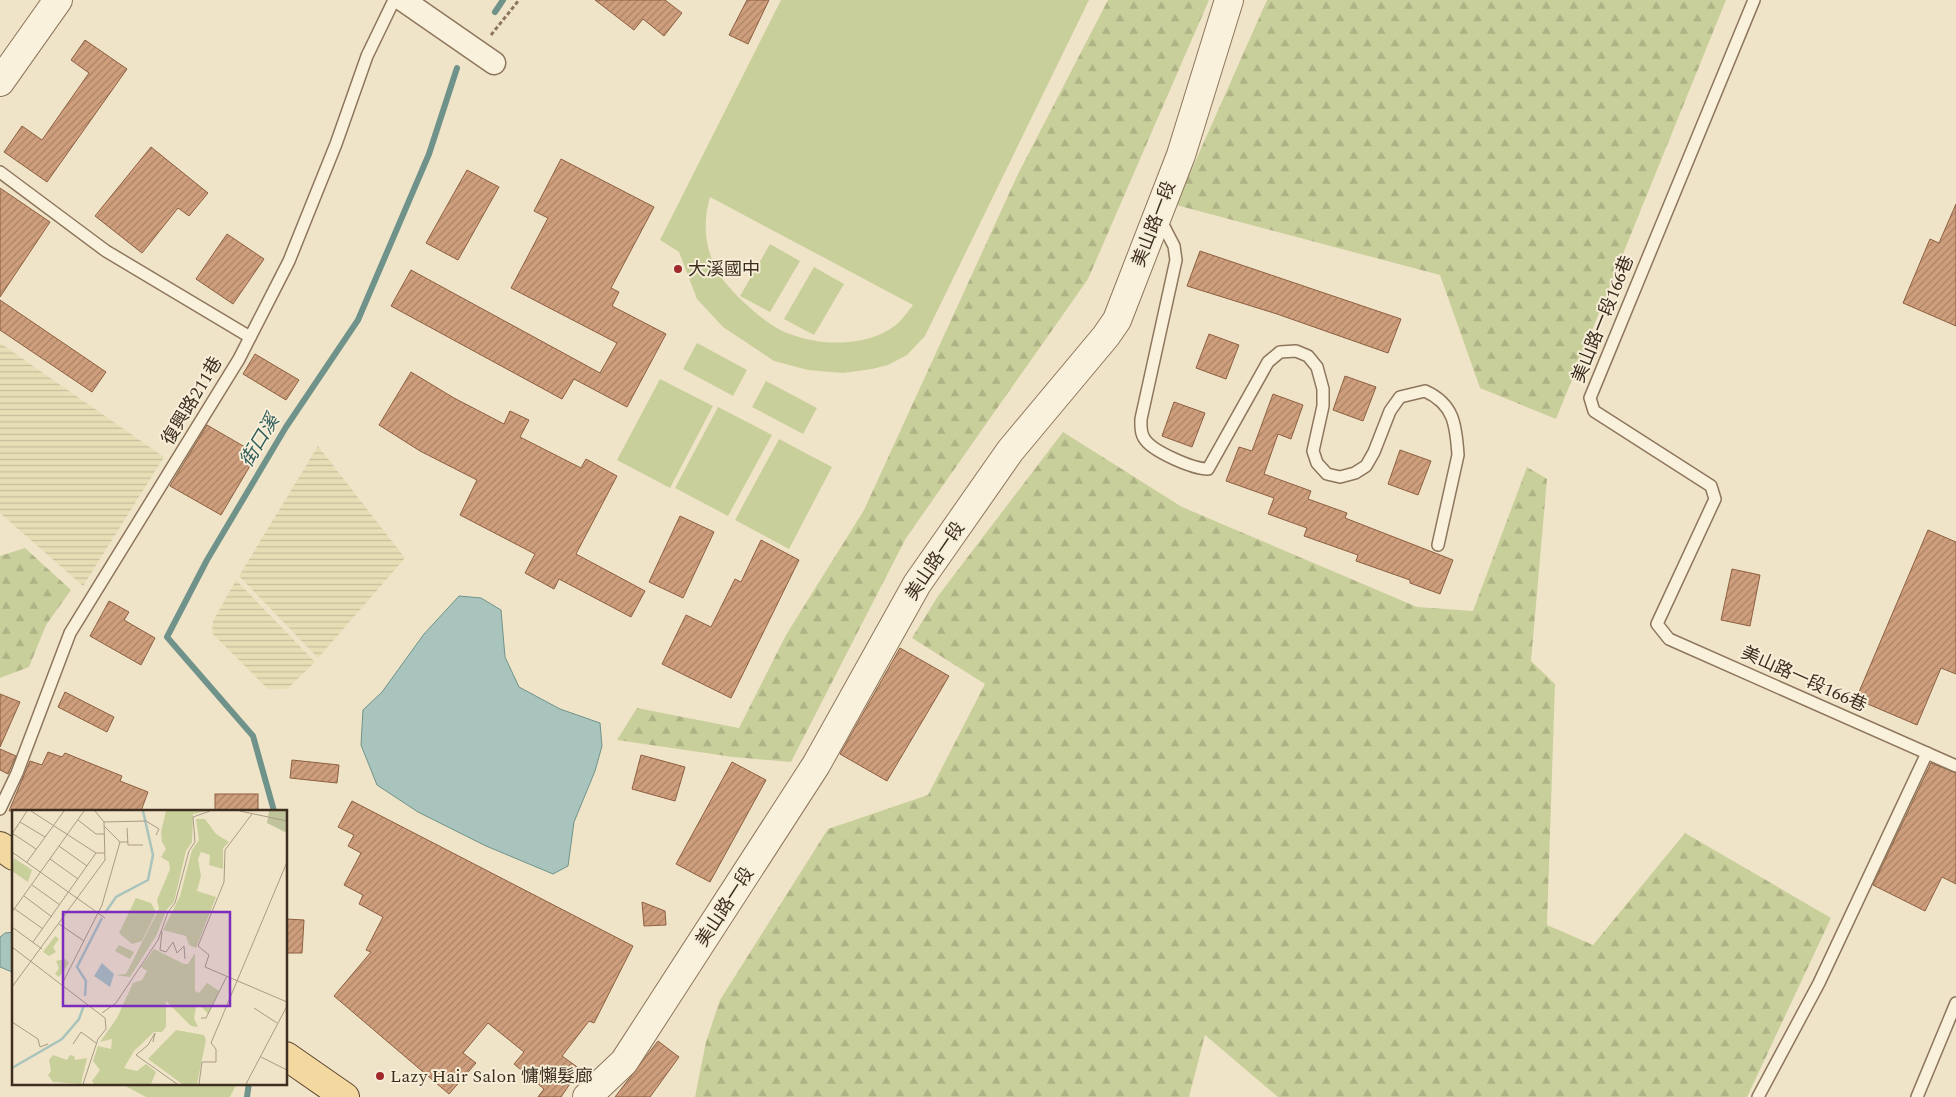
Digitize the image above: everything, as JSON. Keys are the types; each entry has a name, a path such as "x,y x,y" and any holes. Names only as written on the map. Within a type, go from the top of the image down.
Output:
{"main road":[{"path":"0,846 12,855"},
{"path":"288,1057 345,1097"}],"street":[{"path":"0,82 58,0"},
{"path":"403,0 494,63"},
{"name":"美山路一段","path":"587,1097 624,1062 811,774 917,584 1010,451 1117,320 1182,155 1229,0"}],"lane":[{"name":"復興路211巷","path":"0,809 17,774 70,633 239,359 288,261 336,144 367,56 394,0"},
{"name":"美山路一段166巷","path":"1754,0 1590,398 1594,411 1710,486 1715,498 1658,624 1670,639 1927,753"},
{"path":"0,172 106,251 250,337"},
{"path":"1158,215 1174,246 1176,260 1141,418 1140,430 1144,439 1155,449 1199,469 1208,469 1268,362 1280,352 1296,351 1308,356 1317,368 1323,389 1323,406 1313,451 1317,463 1327,474 1340,477 1355,473 1366,466 1374,452 1390,411 1400,398 1425,391 1442,401 1450,410 1457,442 1458,455 1438,545"},
{"path":"1758,1097 1819,983 1927,753 1956,766"},
{"path":"1917,1097 1956,1003"}],"path":[{"path":"488,39 518,0"}],"shaded area":[{"path":"0,343 164,457 83,586 0,513"},
{"path":"318,446 405,558 318,658 239,576"},
{"path":"236,580 315,662 287,689 268,689 212,633 213,621"}],"green space":[{"path":"781,0 1089,0 925,336 907,355 888,365 843,373 808,370 774,361 723,327 697,299 679,252 660,240","holes":["710,197 913,305 896,325 871,338 857,341 828,342 814,340 779,329 748,306 729,287 717,270 709,252 706,234 706,215"]},
{"path":"1108,0 1209,0 1088,279 906,538 791,762 733,757 617,740 637,708 739,728 786,635 864,510 1018,174"},
{"path":"1267,0 1726,0 1556,419 1480,388 1440,275 1176,205"},
{"path":"770,244 800,261 770,312 740,296"},
{"path":"814,267 844,284 814,335 784,319"},
{"path":"697,343 747,370 733,396 683,369"},
{"path":"660,379 713,406 670,488 617,460"},
{"path":"766,381 817,408 803,434 752,407"},
{"path":"718,407 772,435 728,516 675,488"},
{"path":"1063,432 1182,507 1417,607 1473,611 1527,467 1547,479 1531,661 1555,684 1547,925 1593,945 1685,833 1831,918 1747,1097 1278,1097 1205,1035 1189,1097 695,1097 706,1042 720,1000 828,829 928,795 985,684 912,638 938,596"},
{"path":"779,439 832,467 789,549 735,520"},
{"path":"25,548 71,590 46,625 29,667 0,678 0,556"},
{"path":"122,1084 236,1084 230,1097 146,1097"}],"water":[{"path":"459,596 481,598 501,610 505,657 519,687 560,709 600,723 602,746 595,771 574,822 568,866 553,874 486,846 418,812 377,785 361,745 363,710 382,692 424,634"},
{"path":"12,932 12,972 0,967 0,937 5,933"}],"building":[{"path":"595,0 665,0 682,13 664,36 643,19 634,30"},
{"path":"747,0 769,0 748,44 729,35"},
{"path":"85,40 127,69 47,182 4,152 22,126 42,140 89,73 71,60"},
{"path":"151,147 208,193 189,216 178,208 142,253 95,216"},
{"path":"561,159 654,207 611,288 619,292 612,306 666,334 627,407 574,379 562,399 391,306 411,270 600,373 617,343 511,288 548,218 534,211"},
{"path":"467,170 499,187 458,260 426,243"},
{"path":"0,188 50,222 0,297"},
{"path":"1956,204 1956,326 1903,303 1930,239 1939,243"},
{"path":"227,234 264,259 233,304 196,279"},
{"path":"1200,251 1401,319 1388,353 1277,314 1187,286"},
{"path":"0,300 106,372 92,392 0,330"},
{"path":"1209,334 1239,345 1226,379 1196,368"},
{"path":"255,354 299,380 286,400 243,374"},
{"path":"411,372 454,398 504,424 510,411 529,420 520,437 581,468 586,459 617,476 576,554 645,591 631,617 559,579 554,589 525,573 535,554 460,515 477,480 420,451 379,425"},
{"path":"1345,376 1376,387 1363,421 1333,410"},
{"path":"1273,394 1303,405 1291,439 1278,434 1264,474 1311,491 1308,499 1347,513 1345,518 1453,560 1440,594 1410,583 1410,580 1356,561 1358,555 1304,536 1307,528 1268,514 1274,498 1226,481 1239,447 1252,451"},
{"path":"1174,402 1205,413 1192,447 1162,436"},
{"path":"207,425 257,454 221,515 170,486"},
{"path":"1400,450 1431,461 1418,495 1388,484"},
{"path":"680,516 714,532 683,598 649,582"},
{"path":"1928,530 1956,542 1956,674 1941,668 1917,725 1856,699"},
{"path":"761,540 799,560 731,698 662,664 686,615 711,627 735,579 741,582"},
{"path":"1732,569 1760,575 1750,626 1721,620"},
{"path":"109,601 129,612 124,620 155,638 141,665 90,636"},
{"path":"900,648 949,676 887,781 840,754"},
{"path":"65,692 114,717 107,732 58,707"},
{"path":"0,694 20,702 0,747"},
{"path":"0,749 16,756 8,774 0,770"},
{"path":"48,752 62,757 65,753 122,776 120,781 148,792 141,810 9,811 30,761 42,765"},
{"path":"641,755 685,767 675,801 632,789"},
{"path":"292,760 339,765 337,783 290,778"},
{"path":"732,762 766,780 710,882 676,864"},
{"path":"1931,763 1956,773 1956,884 1942,877 1925,911 1873,885"},
{"path":"215,794 258,794 258,810 215,810"},
{"path":"352,801 633,946 594,1023 589,1021 562,1056 580,1069 561,1097 538,1097 544,1089 514,1064 524,1052 488,1023 463,1053 476,1063 449,1094 334,996 371,952 366,950 383,917 359,904 363,895 344,885 361,853 348,846 354,835 338,827"},
{"path":"642,902 665,911 666,925 644,926"},
{"path":"288,919 304,920 302,953 288,953"},
{"path":"658,1041 679,1057 650,1097 615,1097"}],"waterway":[{"name":"街口溪","path":"495,12 503,0"},
{"name":"街口溪","path":"274,810 253,736 167,637 207,560 286,427 358,320 429,154 457,68"},
{"name":"街口溪","path":"247,1097 249,1084"}],"place":[{"name":"大溪國中","path":"678,269"},
{"name":"Lazy Hair Salon 慵懶髮廊","path":"380,1076"}]}
